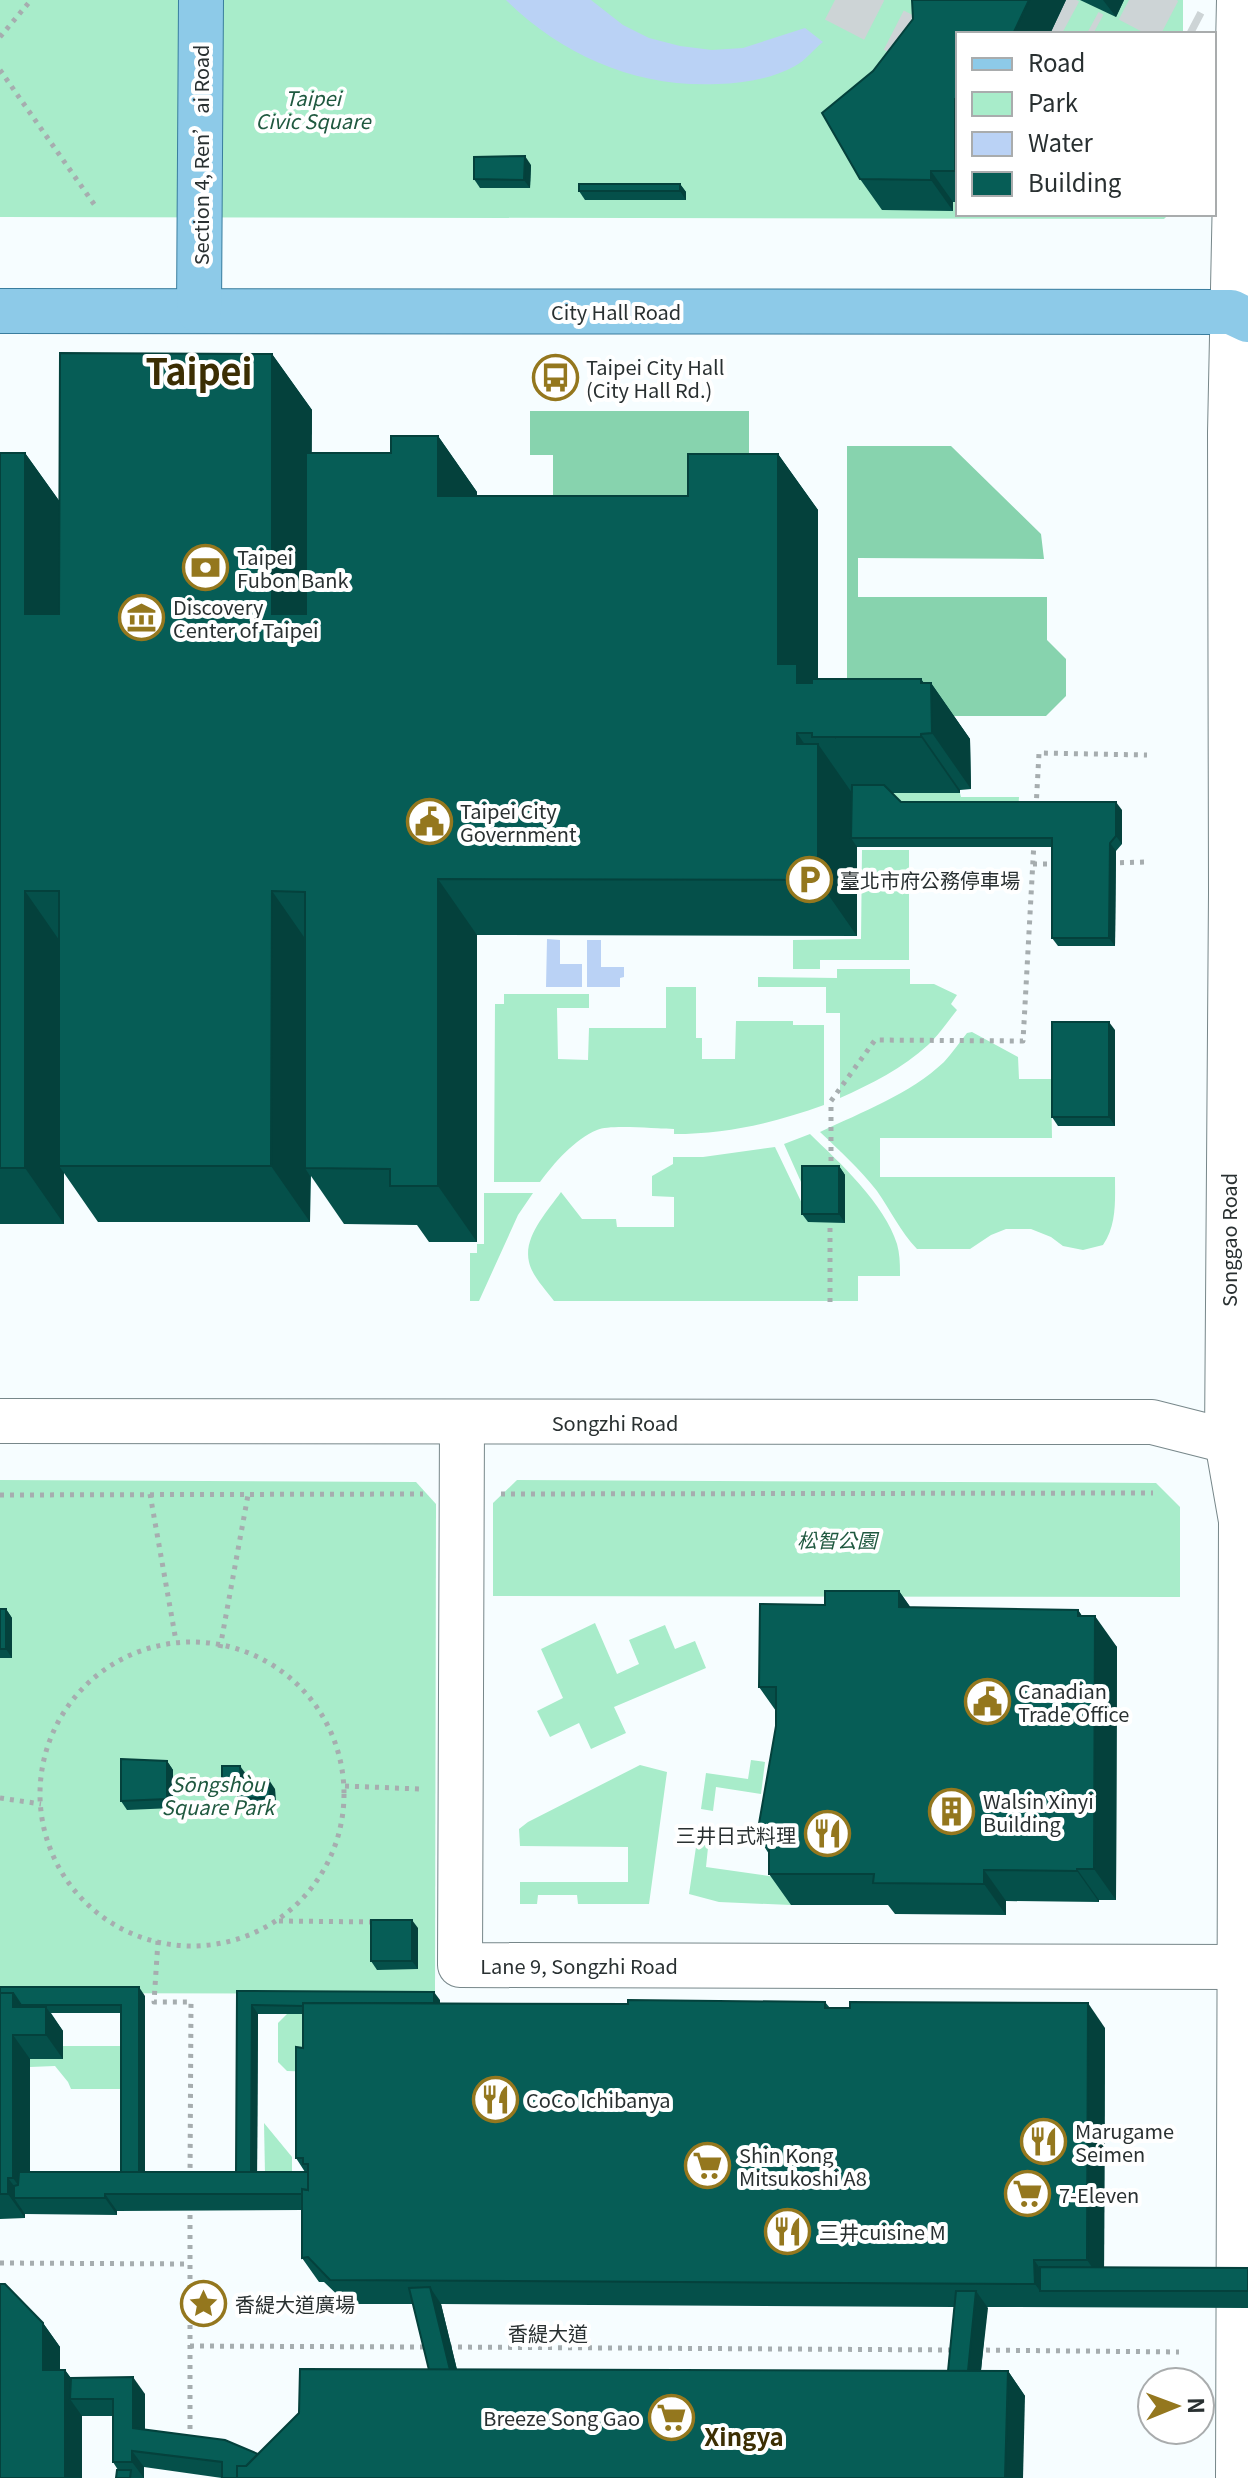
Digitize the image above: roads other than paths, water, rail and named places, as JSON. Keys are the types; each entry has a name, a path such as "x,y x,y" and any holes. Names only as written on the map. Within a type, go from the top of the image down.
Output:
{"main road":[{"name":"Section 4, Ren’ai Road","path":"199,311 201,0"},
{"name":"City Hall Road","path":"0,311 1242,312"}],"street":[{"name":"Songgao Road","path":"1238,2478 1239,1967 1244,1752 1241,1521 1227,1441 1242,312 1239,0"},
{"name":"Songzhi Road","path":"0,1421 1152,1422 1227,1441"},
{"name":"Lane 9, Songzhi Road","path":"462,1422 460,1965 1239,1967"}],"water":[{"path":"506,0 591,0 623,25 649,38 680,46 712,50 743,48 805,28 823,42 795,66 777,74 737,83 688,84 630,74 577,52 528,20"},
{"path":"547,939 560,940 560,964 582,964 582,987 546,987"},
{"path":"587,940 601,940 601,967 624,967 620,987 587,987"}],"tunnel":[{"path":"835,0 956,62"},
{"path":"1030,0 1089,32"},
{"path":"1129,0 1190,32"}],"place":[{"name":"Taipei City Hall (City Hall Rd.)","path":"555,378"},
{"name":"Taipei Fubon Bank","path":"206,568"},
{"name":"Discovery Center of Taipei","path":"142,618"},
{"name":"Taipei City Government","path":"429,821"},
{"name":"臺北市府公務停車場","path":"809,879"},
{"name":"Canadian Trade Office","path":"987,1702"},
{"name":"Walsin Xinyi Building","path":"952,1811"},
{"name":"三井日式料理","path":"827,1834"},
{"name":"CoCo Ichibanya","path":"495,2099"},
{"name":"Marugame Seimen","path":"1044,2142"},
{"name":"Shin Kong Mitsukoshi A8","path":"708,2165"},
{"name":"7-Eleven","path":"1028,2194"},
{"name":"三井cuisine M","path":"788,2231"},
{"name":"香緹大道廣場","path":"204,2303"},
{"name":"Breeze Song Gao","path":"671,2417"}],"district":[{"name":"Taipei","path":"199,369"},
{"name":"Xingya","path":"744,2435"}],"park label":[{"name":"Taipei Civic Square","path":"313,108"},
{"name":"松智公園","path":"837,1539"},
{"name":"Sōngshòu Square Park","path":"218,1794"}]}
